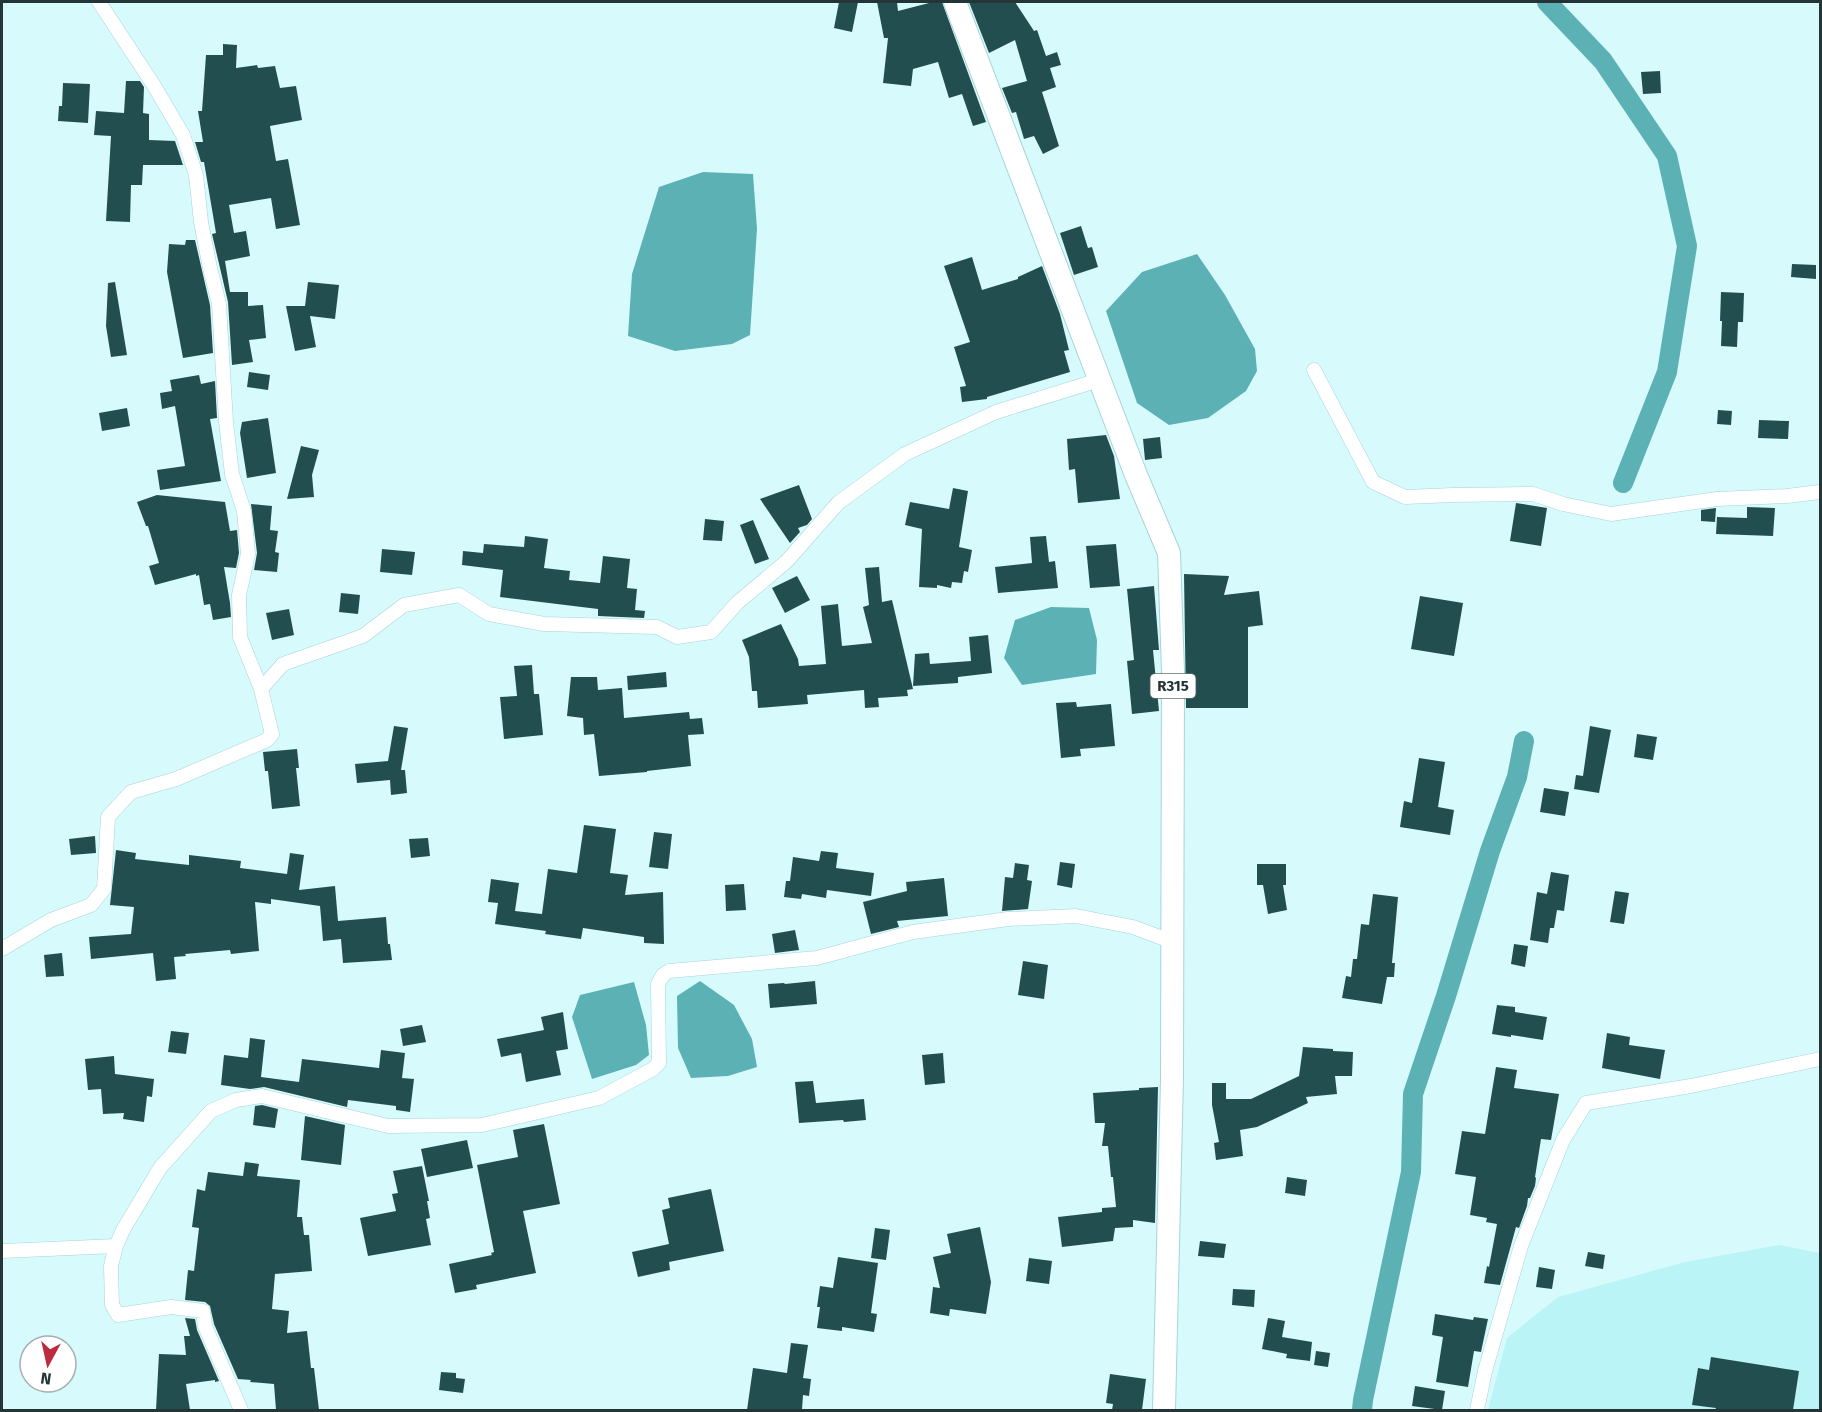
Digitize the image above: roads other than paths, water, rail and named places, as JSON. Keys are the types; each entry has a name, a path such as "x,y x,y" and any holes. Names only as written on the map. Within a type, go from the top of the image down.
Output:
{"main road":[{"name":"R315","path":"955,2 1136,475 1169,553 1173,672 1173,942 1164,1410"}],"street":[{"path":"2,949 51,920 91,905 104,889 108,817 131,792 176,779 267,740 272,734 261,689 240,637 238,595 248,554 244,511 232,474 219,304 201,222 196,174 183,135 153,84 99,2"},
{"path":"1314,370 1372,482 1405,497 1533,494 1563,504 1611,514 1717,499 1821,492"},
{"path":"261,689 283,664 363,636 404,605 459,595 489,614 544,624 657,627 677,637 711,632 737,603 787,561 838,503 905,454 996,412 1100,380"},
{"path":"241,1410 205,1326 203,1311 171,1307 118,1315 112,1305 111,1266 123,1230 160,1168 211,1111 236,1100 262,1096 388,1126 482,1125 598,1098 653,1069 659,1063 658,984 663,975 669,971 817,958 913,932 1008,919 1076,916 1133,927 1173,942"},
{"path":"1476,1410 1521,1246 1563,1140 1586,1103 1691,1086 1821,1059"},
{"path":"2,1251 116,1246"}],"waterway":[{"path":"1547,2 1603,61 1667,156 1687,246 1667,372 1623,483"},
{"path":"1362,1410 1411,1172 1413,1094 1446,996 1490,851 1517,777 1524,741"}]}
